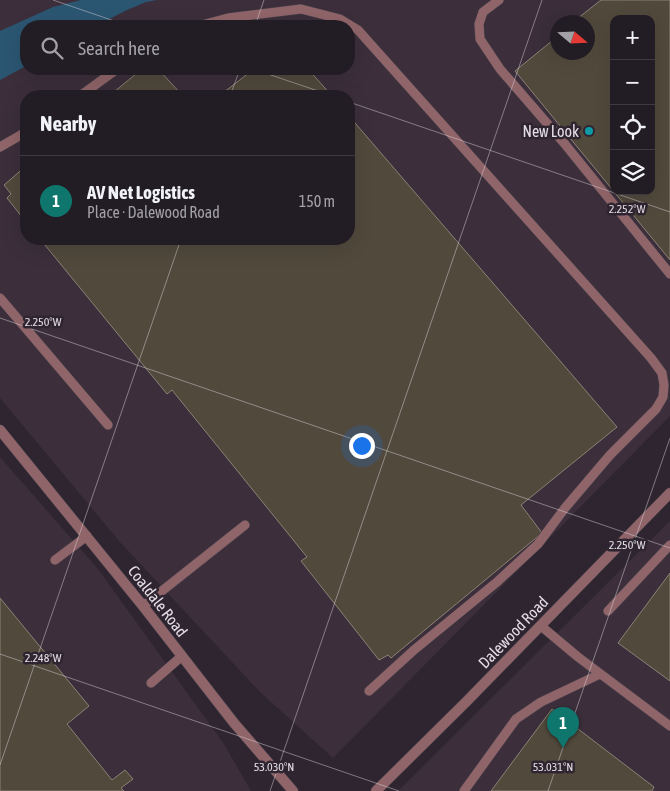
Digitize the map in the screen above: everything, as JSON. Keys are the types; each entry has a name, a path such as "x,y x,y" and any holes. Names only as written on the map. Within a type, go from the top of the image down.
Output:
{"street":[{"name":"Coaldale Road","path":"0,430 143,606 234,723 293,791"},
{"name":"Dalewood Road","path":"376,791 541,626 670,493"}],"lane":[{"path":"499,0 484,12 479,24 480,39 500,69 576,158 670,274"},
{"path":"220,20 302,9 343,20"},
{"path":"355,28 651,358 662,373 664,385 663,397 656,409 610,455 565,508 538,544 497,582 414,650 369,691"},
{"path":"88,90 109,75"},
{"path":"0,147 20,135"},
{"path":"0,298 108,425"},
{"path":"143,606 245,525"},
{"path":"55,560 87,536"},
{"path":"608,611 670,545"},
{"path":"541,626 600,674 670,726"},
{"path":"151,683 182,656"},
{"path":"464,791 516,719 541,702 600,674"}],"shaded area":[{"path":"0,0 670,0 670,416 333,758 260,692 119,541 0,398"},
{"path":"0,457 98,569 224,744 251,791 0,791"},
{"path":"670,521 670,791 398,791"}],"water":[{"path":"81,0 157,0 146,2 108,20 24,20 53,7"},
{"path":"20,22 20,69 0,80 0,31"}],"building":[{"name":"New Look","path":"601,0 670,0 670,260 617,195 655,195 655,15 610,15 610,187 515,71 550,43 550,60 595,60 595,15 582,15"},
{"path":"135,75 164,75 177,90 116,90"},
{"path":"246,75 313,75 327,90 227,90"},
{"path":"355,123 617,427 521,505 542,533 391,658 388,655 379,660 301,561 307,557 172,390 167,394 45,245 355,245"},
{"path":"20,171 20,214 7,198 11,194 4,185"},
{"path":"670,573 670,681 618,643"},
{"path":"0,598 89,706 67,724 112,780 125,770 133,779 121,788 124,791 0,791"},
{"path":"552,709 654,787 652,791 491,791"}],"place":[{"name":"New Look","path":"589,131"},
{"name":"AV Net Logistics","path":"563,748"}]}
